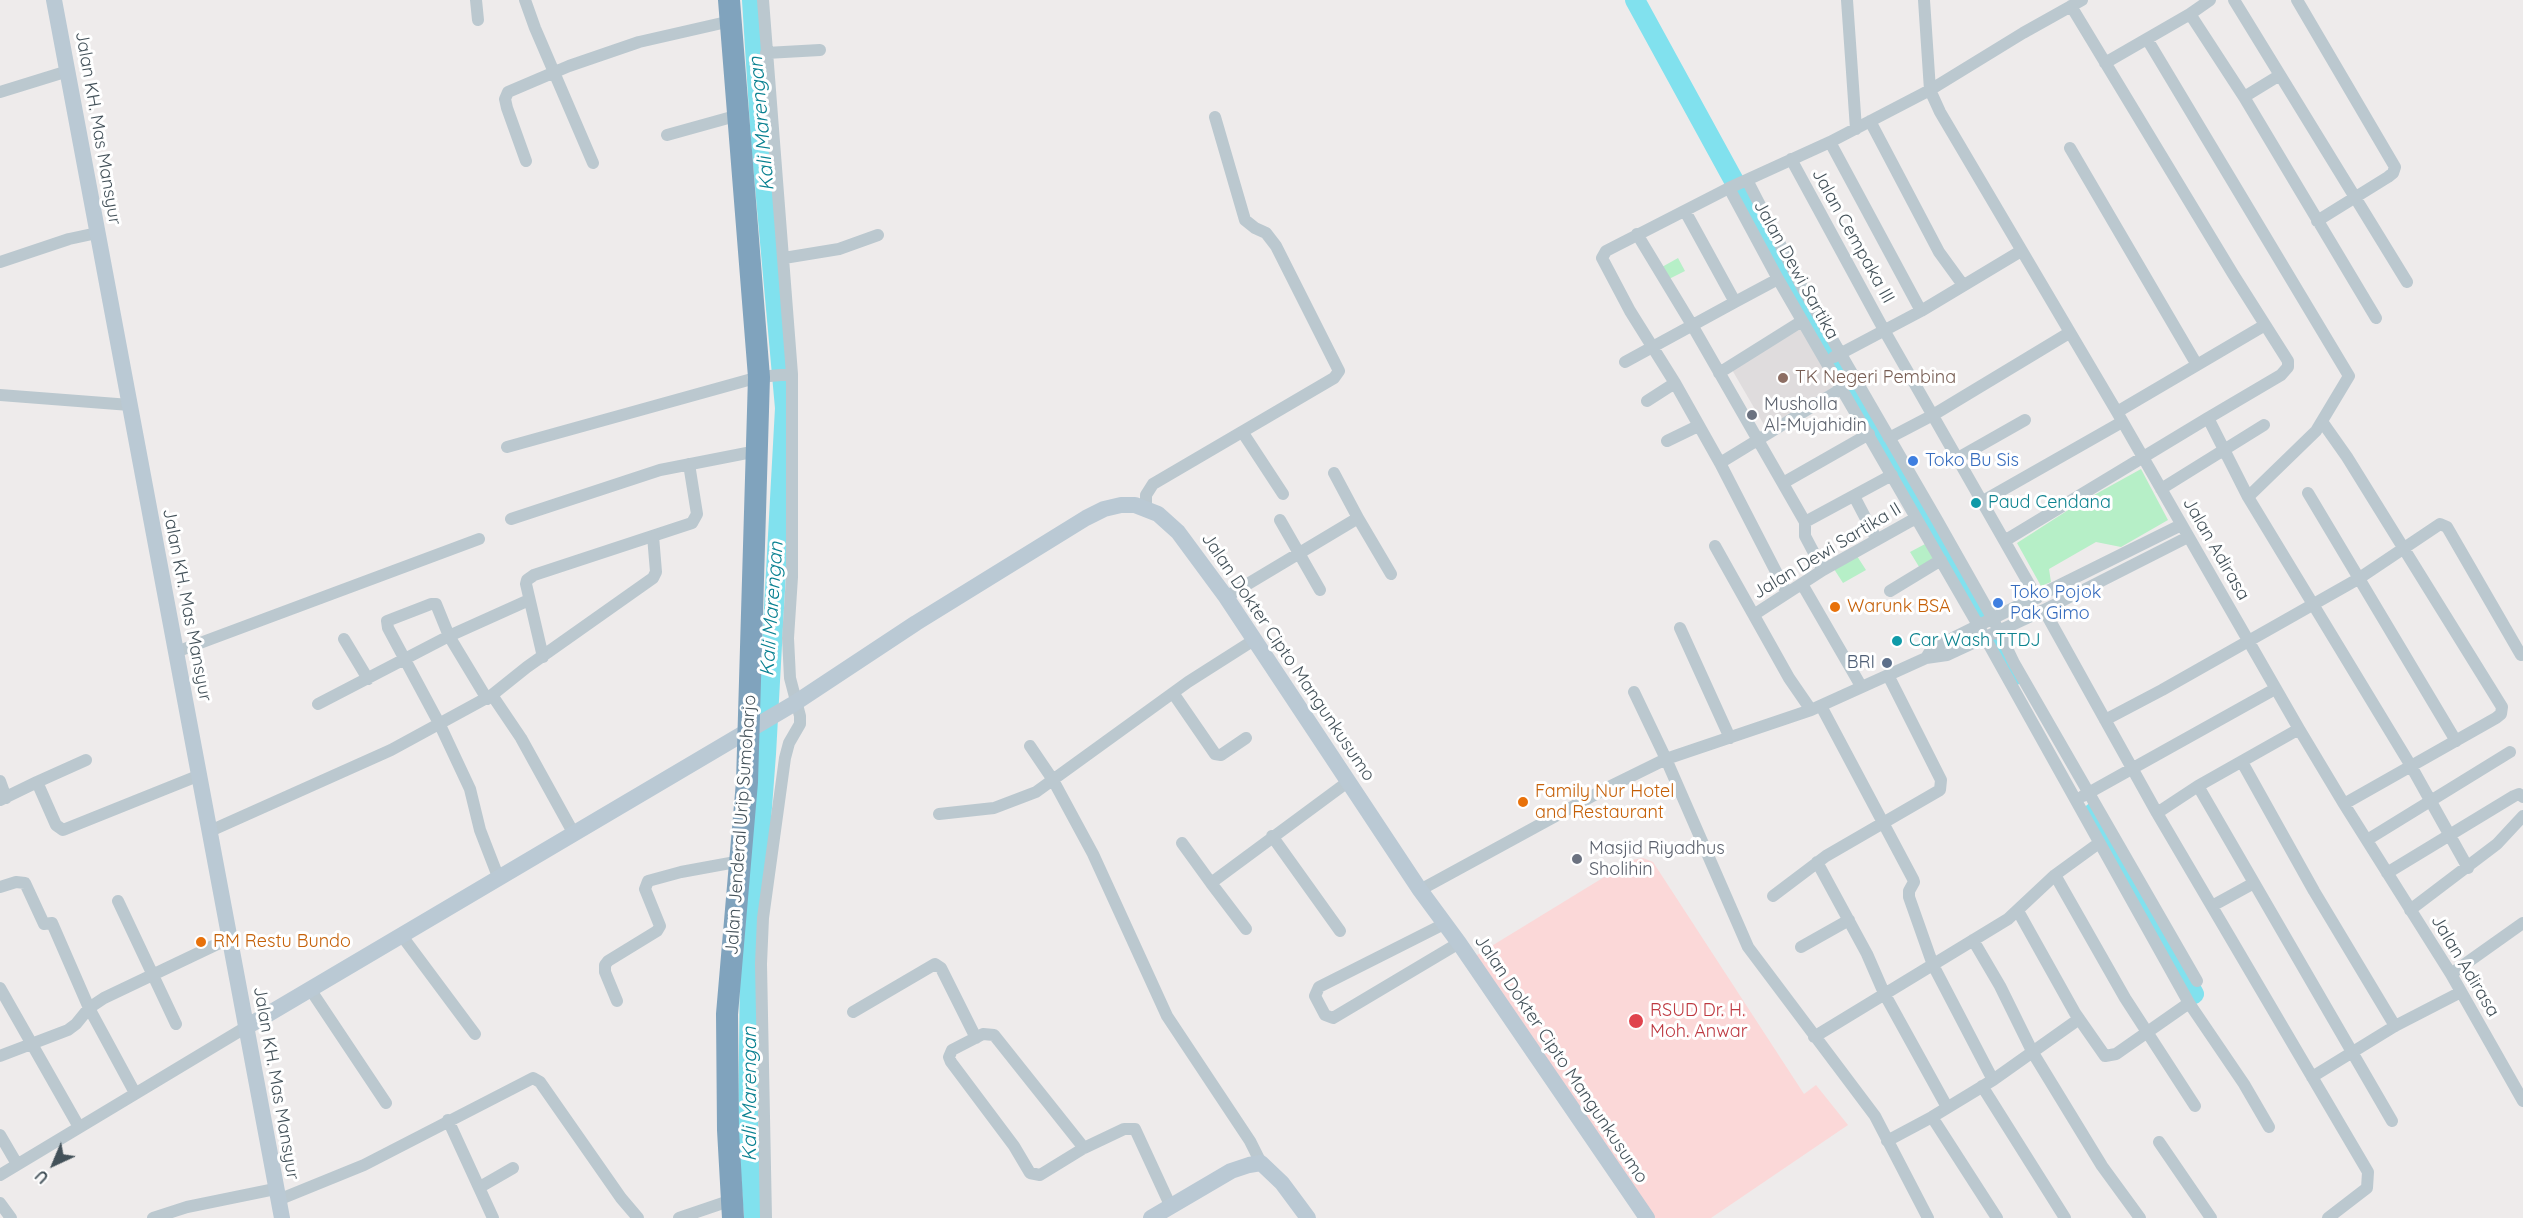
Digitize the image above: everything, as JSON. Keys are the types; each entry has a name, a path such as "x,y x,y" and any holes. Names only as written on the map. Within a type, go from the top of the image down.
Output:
{"highway":[{"name":"Jalan Jenderal Urip Sumoharjo","path":"730,10 739,115 777,376 757,451 756,726 727,1014 728,1131 733,1209"}],"street":[{"name":"Jalan KH. Mas Mansyur","path":"54,0 248,1026 282,1218"},
{"path":"476,0 478,20"},
{"path":"525,0 593,162"},
{"path":"763,0 784,258 777,376 792,578 788,638 790,678 792,705 800,716 800,724 789,743 785,758 763,918 761,964 766,1218"},
{"path":"1848,0 1856,129"},
{"name":"Jalan Adirasa","path":"1924,0 1930,90 1940,112 2161,489 2275,689 2343,804 2451,974 2523,1101"},
{"path":"2105,63 2210,0"},
{"path":"2235,0 2407,282"},
{"path":"2297,0 2395,167 2393,173 2317,221"},
{"path":"1787,593 1675,383 1630,311 1602,258 1606,251 1637,234 1732,186 1830,142 1930,90 2077,3 2105,63 2288,362 2288,367 2281,375 2006,540"},
{"path":"526,161 507,108 506,95 512,90 730,10"},
{"path":"2190,14 2244,97 2376,318"},
{"path":"2147,39 2348,373 2349,379 2323,423 2248,497"},
{"path":"766,53 820,50"},
{"path":"0,92 68,70"},
{"path":"2244,97 2280,75"},
{"path":"667,135 739,115"},
{"path":"0,1175 792,705 916,623 1086,518 1104,509 1121,505 1146,508 1146,495 1153,484 1334,378 1339,371 1276,246 1266,233 1245,220 1215,117"},
{"path":"1870,121 1939,252 1963,285"},
{"path":"1830,142 1921,311"},
{"path":"2070,148 2197,366"},
{"name":"Jalan Cempaka III","path":"1791,159 1884,330 2006,540 2037,598"},
{"path":"1747,180 1802,287 1993,619 2067,758 2099,843 2189,1003 2244,1084 2269,1127"},
{"name":"Jalan Dewi Sartika","path":"1732,186 1778,279 1841,389 1984,637 2083,796"},
{"path":"1685,211 1734,302"},
{"path":"0,262 69,239 97,233"},
{"path":"1637,234 1805,522 1805,536 1823,570"},
{"path":"784,258 839,249 878,235"},
{"path":"1826,361 1921,311 2021,251"},
{"path":"1625,362 1778,279"},
{"path":"1719,373 1802,321"},
{"path":"1983,501 2265,325"},
{"path":"1889,438 1933,415 2069,333"},
{"path":"507,447 777,376"},
{"path":"1647,401 1675,383"},
{"path":"1719,463 1841,389"},
{"path":"0,395 130,405"},
{"path":"2208,418 2248,497 2411,766 2468,868"},
{"path":"1958,458 2025,420"},
{"path":"2323,423 2347,457 2502,706 2498,716 2343,804"},
{"path":"2161,489 2224,452 2264,425"},
{"path":"1667,441 1698,426"},
{"path":"1243,433 1283,494"},
{"path":"1783,483 1869,434"},
{"path":"511,519 660,470 757,451"},
{"path":"543,657 526,584 530,577 693,523 698,514 689,464"},
{"path":"1334,473 1391,574"},
{"path":"1805,522 1892,475"},
{"path":"2308,493 2456,741"},
{"path":"1854,496 1877,540"},
{"name":"Jalan Dokter Cipto Mangunkusumo","path":"1146,508 1158,514 1178,532 1226,597 1420,890 1459,943 1647,1218"},
{"path":"1226,597 1358,518"},
{"name":"Jalan Dewi Sartika II","path":"1755,614 1823,570 1916,518"},
{"path":"1280,520 1320,590"},
{"path":"2105,720 2358,579 2437,525 2445,524 2521,656"},
{"path":"1926,658 1931,650 1941,644 2181,525"},
{"path":"210,831 391,750 490,697 653,578 656,572 653,536"},
{"path":"1420,890 1607,788 1666,759 1816,708 1926,658 1947,655 2044,610 2188,537"},
{"path":"176,652 479,539"},
{"path":"1715,546 1789,678 1816,708 1913,879 1909,897 1933,965 1987,1083 2064,1218"},
{"path":"1890,591 1941,560"},
{"path":"1802,584 1861,686"},
{"path":"318,704 404,658 530,600"},
{"path":"499,879 480,830 470,789 440,725 386,625 390,620 434,603 437,606 449,636 521,738 573,834"},
{"path":"2044,610 2157,813 2368,1172 2367,1188 2328,1218"},
{"path":"1680,628 1730,738"},
{"path":"344,639 368,679"},
{"path":"939,814 994,808 1036,792 1173,693 1254,640"},
{"path":"1773,896 1817,862 1881,823 1936,794 1942,785 1888,675"},
{"path":"2083,796 2275,689"},
{"path":"1634,692 1666,759 1748,947 1875,1116 1928,1218"},
{"path":"1173,693 1217,756 1246,738"},
{"path":"2157,813 2198,786 2299,729"},
{"path":"1030,746 1053,780 1093,854 1167,1016 1250,1140 1261,1164 1282,1183 1308,1218"},
{"path":"2367,840 2510,752"},
{"path":"0,781 3,799 86,760"},
{"path":"2242,762 2314,891 2395,1026"},
{"path":"37,782 56,825 63,830 200,775"},
{"path":"1211,883 1349,781"},
{"path":"2198,786 2392,1121"},
{"path":"2387,873 2517,794 2523,797"},
{"path":"2083,796 2197,981"},
{"path":"2409,910 2468,868 2497,844 2523,816"},
{"path":"1272,836 1340,931"},
{"path":"1182,843 1246,929"},
{"path":"1815,1037 2018,911 2055,874 2099,843"},
{"path":"617,1001 605,972 605,965 659,929 645,889 648,882 681,872 741,861"},
{"path":"1817,862 1849,920 1884,993 1947,1107"},
{"path":"2055,874 2147,1031 2195,1107"},
{"path":"1,885 21,882 27,885 44,924 52,923 89,1008 135,1093"},
{"path":"2212,906 2254,883"},
{"path":"118,901 177,1024"},
{"path":"2018,911 2079,1019 2105,1056 2116,1054 2189,1003"},
{"path":"1801,947 1849,920"},
{"path":"2451,974 2523,923"},
{"path":"1444,924 1319,987 1315,996 1325,1015 1333,1018 1459,943"},
{"path":"402,936 475,1034"},
{"path":"0,1056 72,1028 89,1008 104,998 230,938"},
{"path":"1973,940 2000,986 2033,1053 2102,1166 2140,1218"},
{"path":"853,1012 935,964 941,968 976,1038"},
{"path":"0,988 79,1127"},
{"path":"310,989 386,1104"},
{"path":"2312,1077 2395,1026 2461,992"},
{"path":"1887,1141 1932,1117 1987,1083 2079,1019"},
{"path":"1084,1148 994,1035 989,1033 952,1050 949,1057 951,1062 1014,1146 1030,1173 1040,1175 1084,1148 1124,1129 1135,1129 1171,1207"},
{"path":"153,1218 187,1207 277,1195 364,1165 528,1079 537,1080 621,1198 638,1218"},
{"path":"1932,1117 1997,1218"},
{"path":"448,1120 493,1218"},
{"path":"0,1135 17,1164"},
{"path":"2159,1142 2211,1218"},
{"path":"1151,1218 1231,1171 1261,1164"},
{"path":"480,1187 513,1168"},
{"path":"0,1203 11,1218"},
{"path":"680,1218 733,1209"}],"shaded area":[{"name":"TK Negeri Pembina","path":"1801,326 1835,388 1767,430 1731,368"},
{"name":"RSUD Dr. H. Moh. Anwar","path":"1643,858 1653,862 1804,1094 1816,1085 1848,1125 1711,1218 1652,1218 1472,958 1632,860"}],"green space":[{"path":"1678,258 1685,271 1669,279 1662,267"},
{"path":"2141,469 2168,520 2121,547 2096,542 2049,569 2051,582 2041,586 2017,543 2076,505"},
{"path":"1927,543 1936,560 1921,570 1910,552"},
{"path":"1857,556 1866,570 1843,583 1834,569"}],"waterway":[{"name":"Kali Marengan","path":"752,0 761,142 785,408 766,754 750,967 748,1135 754,1218"},
{"path":"1635,0 1826,349 1983,617"},
{"path":"1995,639 2015,675"},
{"path":"2094,812 2194,994"}],"place":[{"name":"TK Negeri Pembina","path":"1783,378"},
{"name":"Musholla Al-Mujahidin","path":"1752,415"},
{"name":"Toko Bu Sis","path":"1913,461"},
{"name":"Paud Cendana","path":"1976,503"},
{"name":"Toko Pojok Pak Gimo","path":"1998,603"},
{"name":"Warunk BSA","path":"1835,607"},
{"name":"Car Wash TTDJ","path":"1897,641"},
{"name":"BRI","path":"1887,663"},
{"name":"Family Nur Hotel and Restaurant","path":"1523,802"},
{"name":"Masjid Riyadhus Sholihin","path":"1577,859"},
{"name":"RM Restu Bundo","path":"201,942"},
{"name":"RSUD Dr. H. Moh. Anwar","path":"1636,1021"}]}
